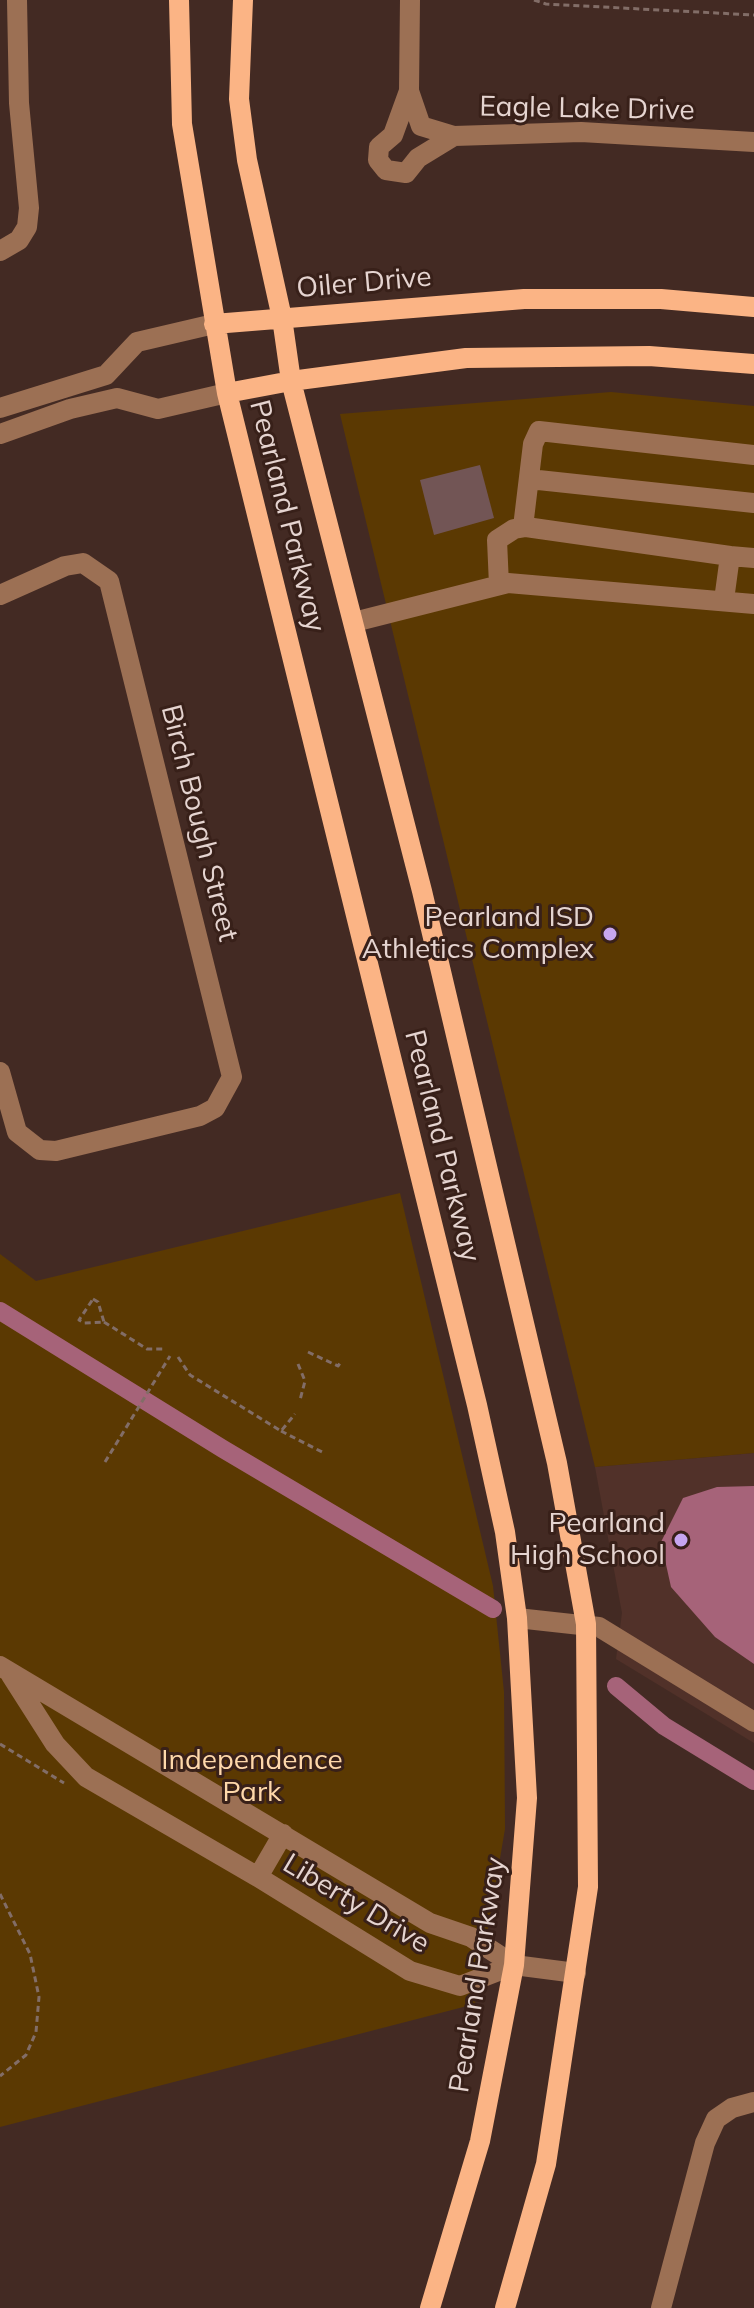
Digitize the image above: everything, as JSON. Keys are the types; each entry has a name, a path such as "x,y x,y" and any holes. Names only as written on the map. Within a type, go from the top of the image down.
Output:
{"main road":[{"name":"Pearland Parkway","path":"179,0 182,124 227,393 477,1405 505,1532 517,1618 527,1798 514,1965 480,2141 430,2308"},
{"name":"Pearland Parkway","path":"243,0 239,99 247,160 282,318 291,381 422,891 557,1463 586,1624 588,1887 546,2164 505,2308"},
{"name":"Oiler Drive","path":"214,324 524,299 661,299 754,307"},
{"path":"227,393 291,381 466,358 649,356 754,364"}],"street":[{"path":"0,251 19,240 27,227 29,208 8,29 17,0"},
{"path":"410,0 409,91 393,135 379,147 378,160 386,170 406,173 418,158 454,136"},
{"name":"Eagle Lake Drive","path":"409,91 421,126 454,136 581,132 754,142"},
{"name":"Oiler Drive","path":"0,408 106,375 137,342 214,324"},
{"path":"0,434 70,409 117,398 158,409 227,393"},
{"path":"523,527 533,444 539,431 754,455"},
{"path":"529,479 754,503"},
{"path":"499,585 497,540 523,527 754,558"},
{"path":"724,600 730,556"},
{"name":"Birch Bough Street","path":"0,595 65,566 83,563 109,581 232,1077 226,1093 215,1108 200,1116 56,1151 40,1150 17,1132 0,1072"},
{"path":"354,622 499,585 754,604"},
{"path":"517,1618 599,1627 754,1722"},
{"path":"4,1668 55,1744 86,1777 258,1877"},
{"name":"Liberty Drive","path":"4,1668 446,1931 471,1937 514,1965"},
{"name":"Liberty Drive","path":"283,1834 258,1877 426,1979 460,1986 514,1965"},
{"path":"514,1965 576,1973"},
{"path":"661,2308 705,2143 716,2119 732,2108 754,2102"}],"path":[{"path":"534,0 546,4 754,15"},
{"path":"104,1322 98,1302 93,1299 79,1320 104,1322 147,1349 165,1349"},
{"path":"308,1352 338,1366 341,1362"},
{"path":"105,1462 170,1356"},
{"path":"178,1357 190,1375 281,1431 324,1453"},
{"path":"298,1364 305,1381 300,1400"},
{"path":"281,1431 295,1414"},
{"path":"0,1744 65,1783"},
{"path":"0,1894 30,1954 39,1997 36,2032 26,2055 0,2076"}],"shaded area":[{"name":"Pearland High School","path":"754,1453 754,1743 616,1659 622,1613 595,1467"},
{"path":"754,1486 754,1664 715,1637 671,1587 661,1542 683,1498 717,1487"}],"green space":[{"name":"Pearland ISD Athletics Complex","path":"611,392 754,406 754,1453 595,1467 340,414"},
{"name":"Independence Park","path":"400,1193 493,1586 504,1692 505,1829 475,2004 0,2127 0,1254 36,1281"}],"building":[{"path":"480,465 494,518 434,535 420,480"}],"waterway":[{"path":"0,1311 223,1449 493,1609"},
{"path":"616,1686 664,1726 754,1781"}],"place":[{"name":"Pearland ISD Athletics Complex","path":"610,934"},
{"name":"Pearland High School","path":"681,1540"}]}
